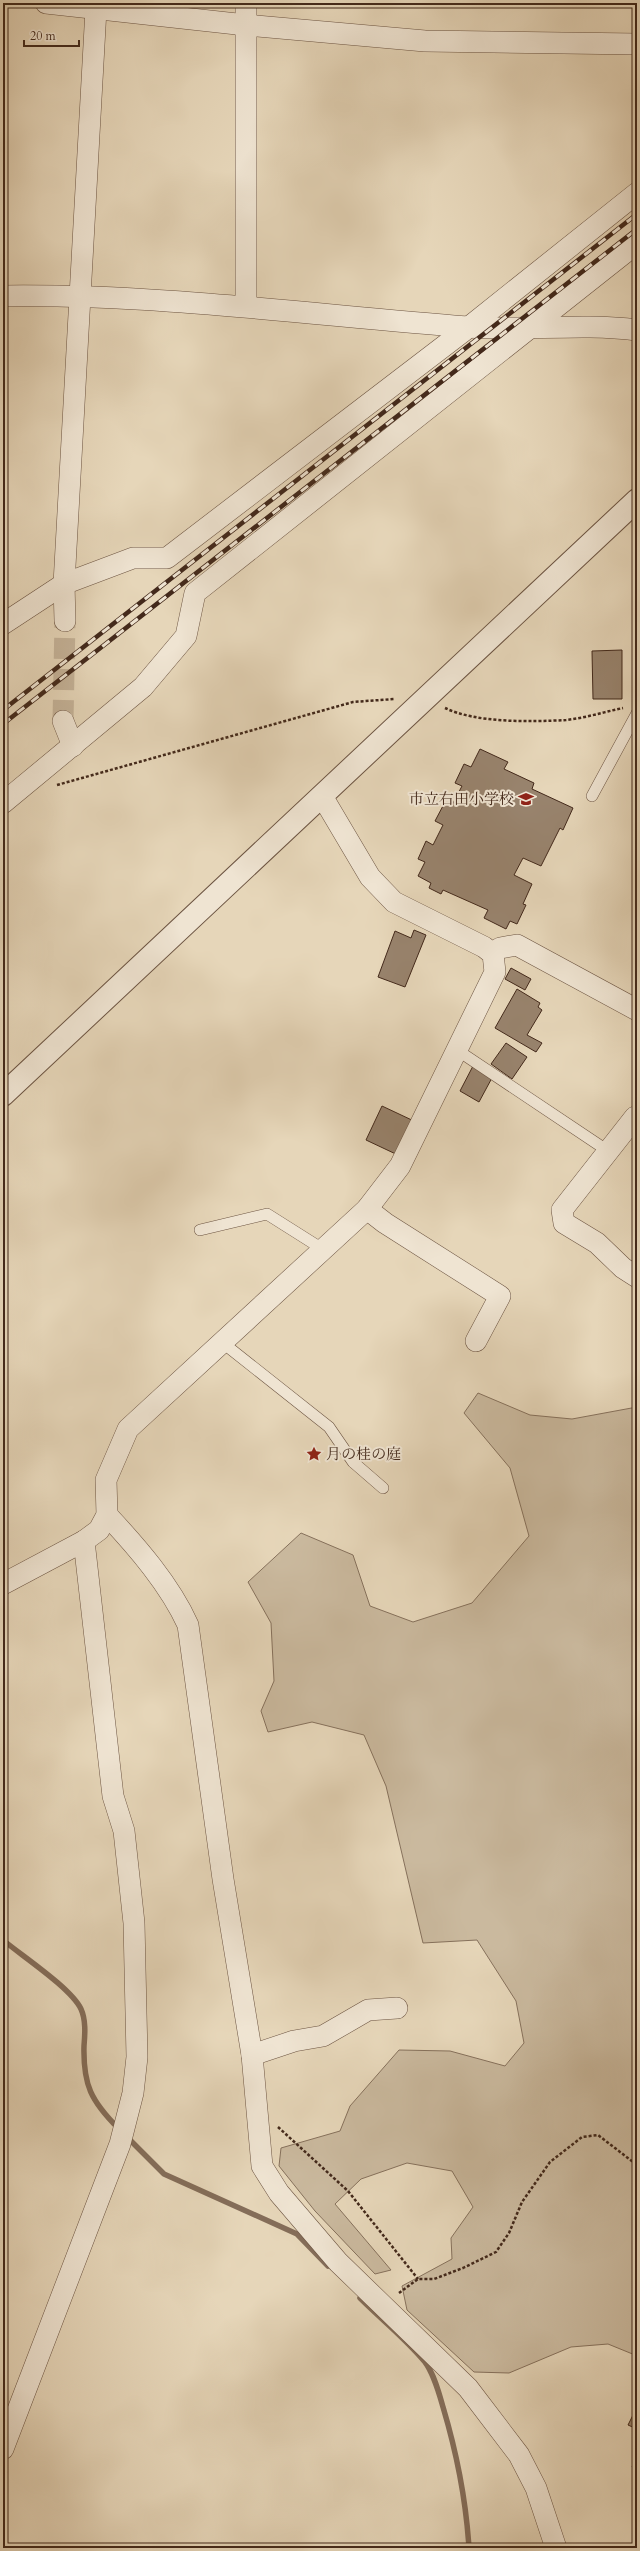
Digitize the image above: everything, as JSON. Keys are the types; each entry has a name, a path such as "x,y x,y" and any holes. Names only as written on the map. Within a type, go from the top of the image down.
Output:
{"street":[{"path":"46,3 76,5 96,9 246,25 425,41 637,44"},
{"path":"246,3 246,306"},
{"path":"65,621 64,584 96,9"},
{"path":"3,624 64,584 133,558 167,558 469,327 637,193"},
{"path":"3,803 143,687 186,636 195,593 637,243"},
{"path":"3,296 79,295 246,306 469,327 637,330"},
{"path":"3,1095 637,500"},
{"path":"63,721 73,746"},
{"path":"3,1584 84,1541 99,1530 107,1515 106,1480 128,1429 367,1209 400,1166 495,972 492,954 484,947 394,902 370,877 322,796"},
{"path":"492,954 500,948 517,945 637,1010"},
{"path":"637,1118 635,1117 562,1210 564,1223 597,1243 623,1268 637,1277"},
{"path":"367,1209 385,1223 500,1296 476,1341"},
{"path":"107,1515 155,1573 180,1607 188,1625 223,1879 252,2055 262,2166 279,2193 338,2262 384,2304 468,2388 520,2455 536,2488 556,2548"},
{"path":"3,2450 120,2144 133,2093 137,2057 134,1923 124,1831 113,1796 84,1541"},
{"path":"252,2055 294,2041 323,2036 368,2010 379,2007 398,2008"}],"lane":[{"path":"592,796 633,710"},
{"path":"457,1050 608,1151"},
{"path":"200,1230 267,1214 324,1250"},
{"path":"223,1343 329,1427 353,1462 383,1488"}],"path":[{"path":"55,785 353,702 426,698 459,715 512,720 567,720 633,710"},
{"path":"257,2115 268,2114 277,2126 348,2192 418,2279"},
{"path":"384,2304 418,2279 434,2279 463,2268 496,2252 509,2234 522,2202 550,2162 582,2137 598,2135 637,2166"}],"shaded area":[{"path":"478,1393 530,1415 572,1419 637,1407 637,2352 635,2355 608,2344 571,2347 509,2373 474,2372 407,2310 402,2286 452,2259 451,2238 473,2207 452,2171 407,2163 361,2179 335,2204 391,2270 375,2274 315,2211 279,2166 281,2148 340,2131 350,2106 399,2050 450,2051 505,2066 524,2043 516,2001 477,1940 423,1943 386,1786 364,1735 312,1722 268,1732 261,1711 274,1681 271,1623 248,1582 301,1533 353,1555 370,1606 413,1622 472,1603 529,1536 510,1468 464,1413"}],"building":[{"path":"622,650 622,699 593,699 592,651"},
{"path":"480,749 508,762 504,769 534,783 532,789 573,808 563,830 560,828 541,866 523,858 514,875 532,884 523,904 526,905 517,924 510,921 506,929 484,918 488,910 443,890 441,894 429,888 431,883 418,876 425,862 418,859 426,841 433,845 443,825 435,821 445,802 452,805 462,786 455,783 464,764 471,767"},
{"path":"414,930 426,935 405,987 378,977 395,931 411,938"},
{"path":"511,968 531,979 525,990 505,979"},
{"path":"517,989 540,1003 538,1007 542,1010 527,1035 542,1043 536,1052 495,1028"},
{"path":"506,1043 527,1057 512,1079 491,1064"},
{"path":"473,1066 493,1076 479,1102 460,1091"},
{"path":"382,1106 416,1122 400,1156 366,1140"},
{"path":"637,2407 637,2429 628,2425"},
{"path":"637,2457 637,2469 632,2467"}],"waterway":[{"path":"3,1940 57,1982 76,2001 81,2009 83,2013 85,2032 84,2060 87,2082 95,2101 119,2129"},
{"path":"127,2137 164,2174 297,2234 328,2266"},
{"path":"360,2298 418,2354 425,2362 434,2378 457,2460 466,2512 469,2548"}],"tunnel":[{"path":"63,721 65,621"}],"railway":[{"path":"3,710 637,214"},
{"path":"3,724 637,229"}],"place":[{"name":"市立右田小学校","path":"526,799"},
{"name":"月の桂の庭","path":"314,1454"}]}
